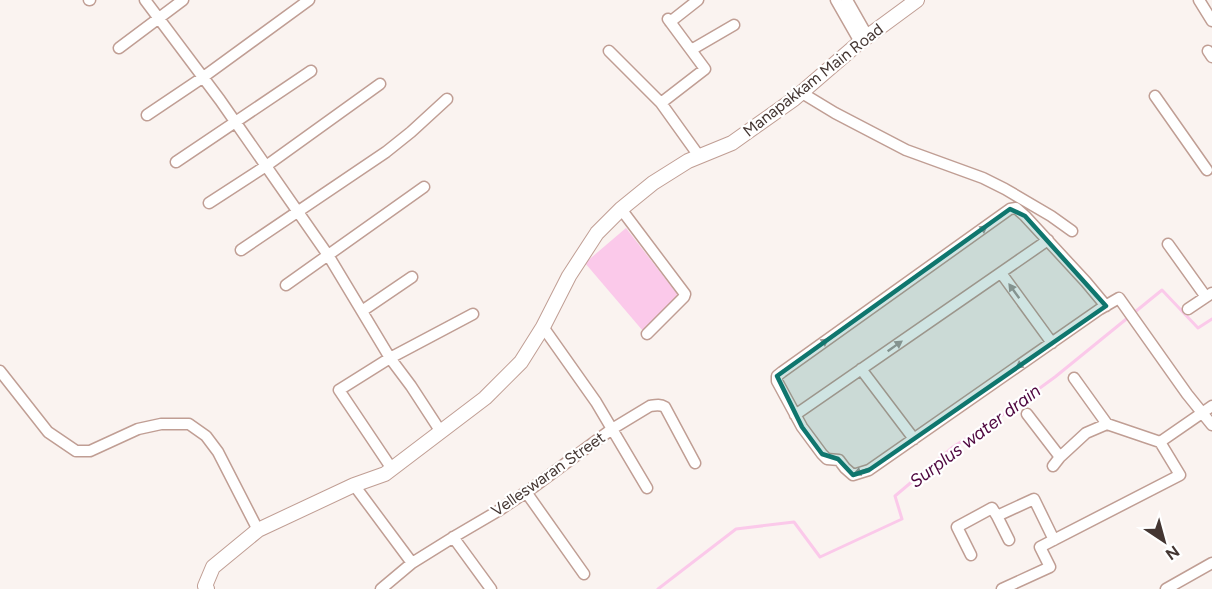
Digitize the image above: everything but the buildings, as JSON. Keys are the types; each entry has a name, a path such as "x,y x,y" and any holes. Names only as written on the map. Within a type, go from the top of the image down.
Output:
{"main road":[{"name":"Manapakkam Main Road","path":"204,588 213,567 258,530 354,485 385,474 486,398 521,362 543,327 574,267 597,232 621,209 653,183 688,161 732,143 801,93 864,40 917,0"}],"street":[{"path":"144,0 235,122 328,255 390,358 441,432"},
{"path":"119,48 183,0"},
{"path":"147,115 309,0"},
{"path":"661,103 705,69 669,21 698,0"},
{"path":"836,0 864,40"},
{"path":"847,0 864,40"},
{"path":"1199,0 1212,21"},
{"path":"691,50 734,25"},
{"path":"609,51 661,103 699,156"},
{"path":"176,162 311,71"},
{"path":"209,203 266,166 380,84"},
{"path":"801,93 906,150 983,178 1005,189 1072,231"},
{"path":"1155,96 1210,172"},
{"path":"241,250 386,152 447,99"},
{"path":"286,285 424,187"},
{"path":"1106,306 1025,216 1016,208 1010,209 777,376 777,381 801,427 822,454 827,459 839,460 853,475 869,470 1119,298 1186,394 1207,409 1212,425"},
{"path":"621,209 685,294 647,334"},
{"path":"795,415 1048,240"},
{"path":"1168,243 1209,295 1188,309"},
{"path":"1001,273 1052,343"},
{"path":"362,311 412,277"},
{"path":"392,469 339,390 390,358 473,314"},
{"name":"Velleswaran Street","path":"381,589 412,563 498,511 612,429 596,402 543,327"},
{"path":"861,369 914,439"},
{"path":"0,371 48,432 76,451 90,451 138,429 161,424 189,424 206,436 218,452 258,530"},
{"path":"1002,589 1050,567 1040,548 1180,475 1160,442 1107,424 1074,378"},
{"path":"647,488 612,429 650,406 665,407 695,463"},
{"path":"1160,442 1207,409"},
{"path":"1027,414 1056,461 1086,434 1107,424"},
{"path":"354,485 412,563"},
{"path":"526,492 584,574"},
{"path":"997,516 1034,499 1054,540"},
{"path":"970,555 957,527 992,508 1009,540"},
{"path":"453,537 491,589"},
{"path":"1166,589 1212,563"}],"highlighted area":[{"path":"1010,209 1025,216 1106,306 869,470 853,475 838,459 822,454 802,427 777,376"}],"shaded area":[{"path":"626,228 678,295 643,331 585,263"}],"waterway":[{"name":"Surplus water drain","path":"658,589 736,529 794,522 820,557 902,519 895,496 953,447 1055,377 1162,290 1198,328 1212,319"}]}
